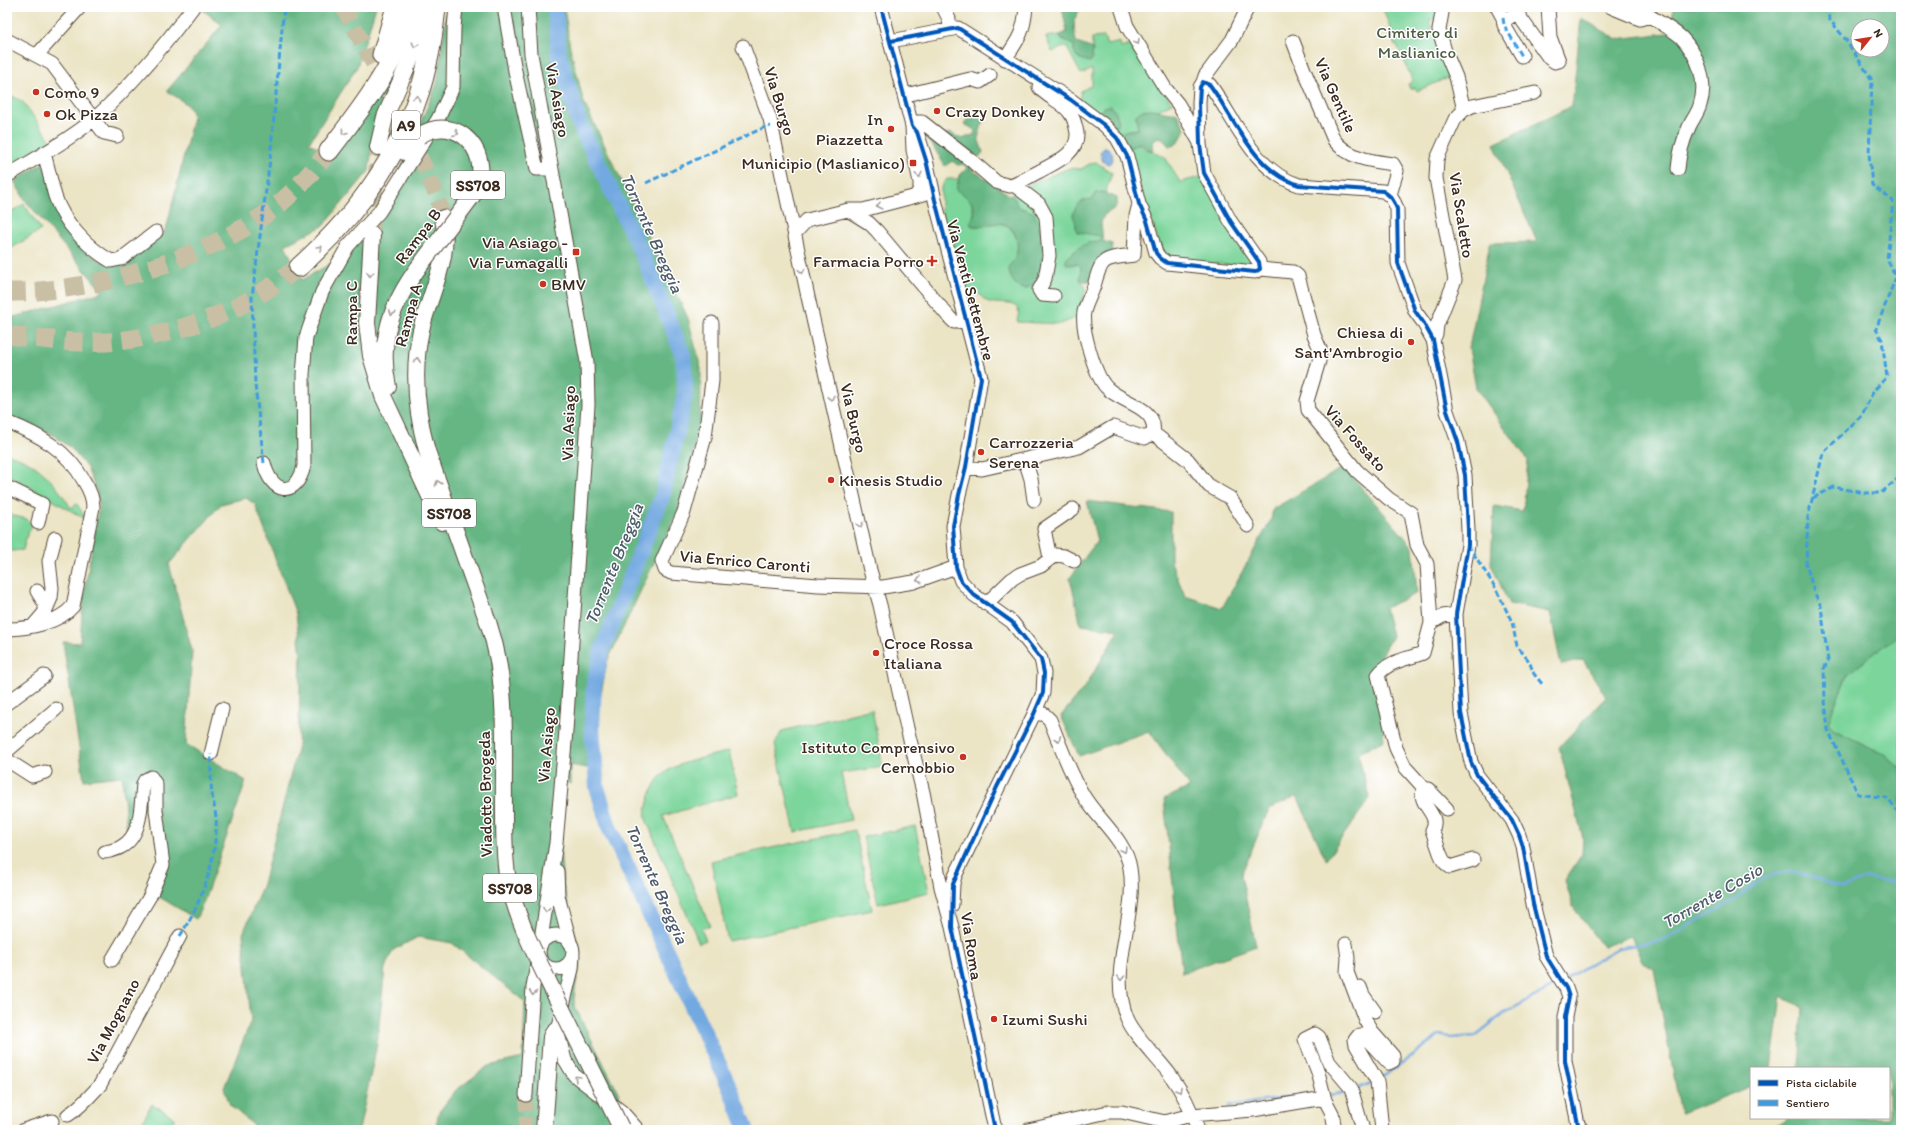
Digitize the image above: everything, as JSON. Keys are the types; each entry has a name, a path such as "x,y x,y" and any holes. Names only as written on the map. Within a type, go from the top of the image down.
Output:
{"highway":[{"path":"359,112 376,72 396,7"},
{"path":"329,151 359,112 389,65 404,33 412,7"},
{"name":"A9","path":"299,267 340,227 381,172 403,131 424,78 433,7"},
{"path":"340,227 386,177 404,152"}],"main road":[{"path":"378,147 385,117 433,7"},
{"name":"Rampa B","path":"401,433 392,408 386,382 385,343 389,322 396,302 418,268 473,195 480,179 481,169 479,156 474,146 460,134 451,130 437,129 419,136 404,152"},
{"name":"Rampa A","path":"416,399 416,365 421,331 445,251 445,228 443,218"},
{"name":"Rampa C","path":"372,235 367,316 370,350 378,381 401,433"},
{"name":"Viadotto Brogeda","path":"416,399 418,416 427,451 489,625 497,655 502,697 504,836 507,873 511,891 518,914 535,954 622,1129"},
{"name":"Viadotto Brogeda","path":"401,433 489,625"},
{"name":"SS708","path":"544,1130 551,1037 553,1032 558,1028"}],"street":[{"path":"37,55 80,7"},
{"path":"7,176 94,119 168,41 193,7"},
{"path":"264,463 271,482 279,488 287,488 296,484 302,474 304,466 303,375 306,337 322,292 348,246 379,212 438,119 453,87 454,28 456,7"},
{"path":"504,7 516,78 537,169 552,169"},
{"name":"Via Asiago","path":"526,1095 533,988 556,843 566,731 588,405 587,362 532,54 528,7"},
{"name":"Via Venti Settembre","path":"882,7 906,95 912,124 913,150 920,182 920,190 916,195"},
{"path":"943,7 949,19 950,28"},
{"path":"1006,59 1022,33 1026,7"},
{"path":"1121,7 1127,26 1165,88 1178,104 1200,144"},
{"path":"1248,7 1232,40 1204,76 1200,87 1200,144 1204,173 1230,222 1259,262 1260,269"},
{"path":"1443,7 1439,30 1445,51 1456,77 1464,110 1472,106 1535,93"},
{"path":"1500,12 1507,19 1517,13 1554,62 1559,61 1550,37 1548,7"},
{"path":"1610,7 1640,19 1650,16"},
{"path":"1640,7 1650,16 1681,37 1696,59 1702,72 1703,86 1700,106 1688,128 1678,169"},
{"path":"1500,12 1504,26 1522,56"},
{"path":"891,41 950,28 958,28 1072,100 1104,125 1117,138 1128,156 1139,204 1136,216 1134,255 1110,258 1104,261 1099,267 1092,292 1084,312 1084,324 1094,368 1106,388 1144,411 1153,422 1153,433"},
{"path":"7,40 52,64 104,133 118,136"},
{"name":"Via Gentile","path":"1294,41 1304,70 1334,140 1340,147 1353,156 1394,164 1397,171 1390,195"},
{"name":"Via Burgo","path":"744,46 770,119 808,297 874,586 880,605 946,883"},
{"path":"906,95 970,79 980,82 990,75"},
{"path":"912,124 922,122 996,182 1006,186 1014,185 1065,157 1074,148 1077,141 1076,127 1070,113 1060,103 1043,93 1039,87 1040,81"},
{"path":"1203,82 1210,85 1258,158 1272,172 1287,181 1299,185 1383,191 1390,195 1397,209 1398,263 1415,311 1433,340 1447,411 1458,442 1464,475 1468,530 1462,585 1456,614 1461,713 1470,762 1512,820 1519,835 1523,847 1533,904 1546,956 1554,972 1566,988 1569,997 1565,1017 1565,1060 1578,1124 1582,1130"},
{"name":"Via Scaletto","path":"1433,340 1436,334 1437,325 1455,280 1436,178 1437,159 1455,119 1464,110"},
{"name":"Via Venti Settembre","path":"912,124 917,132 924,155 981,378 966,467 953,526 956,567 961,581 974,595 1012,622 1041,659 1044,673 1043,693"},
{"path":"44,153 55,196 66,218 88,244 105,258 111,261 121,259 156,232"},
{"path":"1014,185 1039,204 1046,216 1049,256 1045,280 1039,290 1042,295 1054,296"},
{"path":"795,233 807,220 848,210 863,210 916,195 933,193"},
{"name":"Via Fossato","path":"1139,204 1147,221 1156,253 1164,261 1172,264 1255,272 1260,269 1294,272 1298,276 1314,335 1320,349 1319,361 1307,401 1308,410 1357,471 1389,498 1411,513 1417,544 1427,564 1431,623 1423,653 1388,665 1382,668 1378,675 1396,748 1405,767 1424,788"},
{"path":"848,210 869,223 877,230 954,322 966,320"},
{"name":"Via Enrico Caronti","path":"712,323 712,381 705,437 684,512 662,561 665,570 671,573 818,585 883,587 914,582 956,567"},
{"path":"7,422 44,438 67,457 77,467 93,500 73,606 61,617 34,626 7,629"},
{"path":"966,467 982,469 1079,447 1113,427 1145,438 1153,433"},
{"path":"1153,433 1188,460 1209,486 1230,498 1248,526"},
{"path":"1025,460 1031,479 1034,500"},
{"path":"7,487 42,504 43,509 38,523"},
{"path":"1050,558 1044,529 1073,509"},
{"path":"34,626 45,612 51,598 52,588 49,561 55,538"},
{"path":"986,604 1012,579 1020,574 1041,566 1055,555 1064,556 1074,562"},
{"path":"37,591 45,604 45,612"},
{"path":"1431,623 1443,616 1456,614"},
{"path":"7,703 44,676"},
{"name":"Via Roma","path":"995,1128 952,927 946,883 994,794 1043,693"},
{"path":"7,751 56,709"},
{"path":"211,754 222,709"},
{"path":"1034,714 1044,714 1050,720 1083,794 1103,823 1125,850 1130,867 1132,900 1122,958 1121,985 1124,1012 1127,1020 1171,1076 1198,1130"},
{"path":"7,760 32,776 45,772"},
{"path":"105,852 120,848 130,838 141,812 143,784 145,780 151,777 156,784 155,800 163,866 150,896 112,960"},
{"path":"1447,809 1428,789 1424,788 1421,792 1422,799 1434,816 1435,826 1432,830 1444,862 1450,867 1473,860"},
{"name":"Via Asiago","path":"556,843 558,896 570,942"},
{"path":"570,942 563,936 552,935 544,939 539,950 546,966 557,969 567,965 573,955"},
{"name":"Via Mognano","path":"68,1115 75,1111 100,1084 180,936"},
{"name":"SS708","path":"570,942 573,955 572,969 558,1028 560,1047 565,1060 574,1075 622,1112 638,1130"},
{"path":"1346,944 1348,958 1346,972 1365,1020 1372,1032 1393,1056 1393,1061 1389,1063 1363,1035 1358,1035 1355,1040 1356,1045 1377,1081 1382,1130"},
{"path":"1348,958 1353,960 1354,971 1363,995 1375,1012"},
{"path":"1335,1130 1332,1113 1325,1100 1318,1072 1305,1039 1314,1034 1319,1037 1329,1062 1353,1091 1363,1130"},
{"path":"1028,1130 1108,1112 1122,1112 1161,1122 1191,1115 1252,1110 1318,1099 1325,1100"},
{"path":"24,1130 52,1120"}],"green space":[{"path":"205,7 376,7 357,67 309,143 331,154 394,67 407,56 376,120 369,171 323,226 285,245 302,280 342,257 382,213 437,84 447,7 564,7 570,47 584,103 688,318 701,369 700,428 679,510 607,662 587,768 570,765 570,784 565,781 559,839 563,884 580,953 574,1005 637,1130 435,1130 439,1112 455,1091 488,1066 523,1058 525,1002 452,943 418,937 393,950 385,968 377,1044 359,1130 259,1130 230,1105 224,1088 251,1021 243,934 263,884 298,746 301,655 296,614 255,504 246,498 221,504 169,564 192,651 186,744 246,781 204,901 196,919 156,895 163,880 155,776 138,802 127,833 122,776 84,780 63,642 80,643 83,601 99,506 96,490 87,468 71,448 49,432 7,416 7,315 14,317 103,292 25,200 14,181 43,163 74,238 87,253 103,262 135,255 164,232 167,226 193,117 187,105 167,91 222,25 203,10"},
{"path":"1062,7 1078,7 1079,11 1074,20 1075,38 1077,43 1093,49 1090,62 1077,58 1074,51 1074,45 1061,38 1060,35 1067,32"},
{"name":"Cimitero di Maslianico","path":"1382,7 1438,7 1438,17 1429,21 1452,76 1417,91 1415,87 1410,89 1408,84 1413,81 1397,45 1395,46 1393,41 1395,40"},
{"path":"1674,7 1901,7 1901,632 1847,675 1828,722 1834,730 1884,754 1901,769 1901,1130 1763,1130 1786,1121 1787,1119 1890,1119 1890,1067 1799,1067 1803,1008 1781,996 1771,1067 1750,1067 1750,1086 1681,1114 1654,969 1642,962 1631,936 1603,947 1573,907 1565,880 1582,854 1583,838 1559,747 1606,697 1583,660 1561,665 1550,612 1509,604 1491,564 1494,506 1523,511 1528,460 1476,388 1469,348 1490,243 1537,242 1494,144 1572,106 1581,18 1617,39 1667,33 1670,29"},
{"path":"1060,35 1061,39 1071,42 1074,45 1074,51 1092,58 1092,38 1104,37 1107,45 1120,42 1121,48 1132,44 1172,103 1158,110 1142,111 1136,116 1138,129 1129,130 1120,134 1115,129 1116,125 1109,119 1106,123 1079,101 1081,91 1092,85 1092,69 1081,74 1066,46 1052,52 1046,37"},
{"path":"7,93 23,102 51,141 7,168"},
{"path":"1111,106 1119,121 1115,129 1120,134 1125,131 1138,129 1136,115 1146,109 1151,109 1177,113 1185,128 1183,134 1178,143 1172,146 1169,146 1158,137 1153,141 1153,152 1140,143 1127,149 1106,123 1108,119 1102,111 1103,107"},
{"path":"976,116 984,118 978,138 983,152 980,156 974,158 971,170 1015,199 1019,207 1033,212 1040,229 1042,237 1042,255 1040,273 1037,282 1026,289 1023,289 1017,285 1009,272 1009,267 1016,256 1017,248 1016,237 1012,229 1000,223 980,226 970,224 974,215 972,203 963,194 956,190 961,174 968,168 963,164 958,165 952,161 945,166 933,146 922,135 923,132 934,138 950,133 962,139 975,134 974,129 964,124 968,118"},
{"path":"1140,143 1144,148 1165,157 1180,182 1201,177 1253,261 1254,267 1179,261 1163,255 1127,149"},
{"path":"1096,162 1112,173 1105,194 1102,192 1076,224 1076,228 1080,230 1101,236 1100,241 1088,243 1069,265 1078,264 1081,267 1080,279 1086,288 1078,317 1061,324 1018,322 1017,320 1019,313 1018,308 1015,306 987,301 975,290 963,291 941,211 941,187 947,179 958,179 961,174 957,185 971,201 974,215 970,224 972,226 999,223 1007,226 1014,233 1017,243 1017,253 1010,266 1010,274 1017,286 1026,209 1018,207 1015,199 1010,195 1021,188 1069,168 1081,169 1091,163"},
{"path":"1102,192 1117,198 1117,205 1104,215 1101,223 1103,241 1112,244 1113,251 1090,281 1081,281 1081,267 1078,264 1066,264 1066,260 1085,244 1100,241 1101,236 1077,232 1073,215 1080,203 1085,200 1092,199 1096,193"},
{"path":"24,204 41,230 7,251 7,215"},
{"path":"7,454 28,462 45,474 59,490 71,508 77,504 87,520 7,474"},
{"path":"1344,467 1413,547 1417,593 1385,608 1392,636 1376,664 1384,740 1358,754 1370,798 1326,860 1297,796 1269,809 1241,875 1256,946 1182,973 1164,799 1190,787 1149,731 1079,756 1061,716 1087,684 1119,630 1081,625 1070,578 1097,541 1087,501 1171,512 1171,562 1185,596 1222,608 1271,520 1273,509"},
{"path":"7,514 27,519 32,526 30,531 28,531 23,550 12,551 7,543"},
{"path":"1901,632 1901,769 1884,754 1834,730 1828,722 1847,675"},
{"path":"872,709 883,767 841,773 851,820 795,832 775,744 782,731"},
{"path":"729,751 738,794 663,816 710,926 701,929 706,940 699,943 645,817 648,801 652,791 657,781 666,772 674,767 692,761"},
{"path":"915,826 929,892 878,904 863,837"},
{"path":"855,830 872,910 728,941 711,861"},
{"path":"152,1104 175,1118 168,1130 138,1130"}],"water":[{"path":"1104,148 1108,148 1112,152 1113,160 1109,164 1103,162 1100,152"}],"waterway":[{"name":"Torrente Breggia","path":"555,7 559,55 579,123 644,258 683,355 685,378 685,393 662,497 602,650 594,685 592,728 597,787 609,827 729,1086 747,1130"},
{"name":"Torrente Cosio","path":"1565,979 1618,948 1663,940 1736,899 1757,883 1773,874 1796,872 1843,888 1866,878 1893,882 1901,878"},
{"name":"Torrente Cosio","path":"1380,1079 1440,1035 1451,1038 1475,1036 1503,1014 1559,983"},
{"name":"Torrente Cosio","path":"1355,1090 1373,1082"},
{"name":"Torrente Cosio","path":"1330,1095 1349,1092"},
{"name":"Torrente Cosio","path":"1229,1106 1292,1097"}],"tunnel":[{"path":"343,7 381,79 431,181 443,218"},
{"path":"372,229 378,147"},
{"path":"7,292 38,291 105,281 138,272 203,249 233,234 270,211 297,188 329,151"},
{"path":"7,335 94,342 107,342 156,335 189,326 235,308 275,284 299,267"},
{"path":"525,1130 526,1095"}],"marked path":[{"path":"264,463 255,385 252,297 270,159 284,7"},
{"path":"1825,7 1830,20 1846,40 1872,80 1869,154 1872,185 1893,201 1887,259 1896,277 1876,329 1882,340 1887,377 1874,390 1862,415 1823,453 1808,517 1806,564 1814,592 1821,606 1828,661 1824,669 1828,730 1858,794 1887,798 1901,816"},
{"path":"1503,18 1504,25 1522,56"},
{"path":"646,183 765,127 771,126"},
{"path":"1813,498 1834,487 1864,493 1881,493 1901,476"},
{"path":"1468,545 1495,587 1512,622 1517,646 1529,661 1534,674 1543,685"},
{"path":"180,936 194,911 205,886 215,844 216,815 211,789 211,754"}],"cycle path":[{"path":"881,7 912,126 917,132 926,160 981,378 966,467 953,526 956,567 961,581 974,595 1012,622 1041,659 1044,673 1043,693 1034,714 997,787 953,884 952,927 994,1125 997,1130"},
{"path":"891,41 958,28 1071,100 1104,125 1117,138 1127,156 1139,204 1147,221 1156,253 1167,263 1255,272 1260,269 1259,262 1231,222 1204,173 1200,144 1199,103 1200,87 1203,82 1210,85 1247,143 1258,157 1270,169 1283,178 1299,185 1383,191 1393,201 1397,209 1398,263 1415,311 1433,340 1447,411 1458,442 1465,475 1468,545 1456,614 1461,713 1471,762 1477,775 1512,820 1519,835 1523,847 1533,904 1546,956 1566,988 1569,997 1565,1017 1565,1061 1578,1124 1582,1130"}],"place":[{"name":"Como 9","path":"36,92"},
{"name":"Crazy Donkey","path":"937,111"},
{"name":"Ok Pizza","path":"47,114"},
{"name":"In Piazzetta","path":"891,129"},
{"name":"Municipio (Maslianico)","path":"913,163"},
{"name":"Via Asiago - Via Fumagalli","path":"576,252"},
{"name":"Farmacia Porro","path":"932,261"},
{"name":"BMV","path":"543,284"},
{"name":"Chiesa di Sant'Ambrogio","path":"1411,342"},
{"name":"Carrozzeria Serena","path":"981,452"},
{"name":"Kinesis Studio","path":"831,480"},
{"name":"Croce Rossa Italiana","path":"876,653"},
{"name":"Istituto Comprensivo Cernobbio","path":"963,757"},
{"name":"Izumi Sushi","path":"994,1019"}]}
